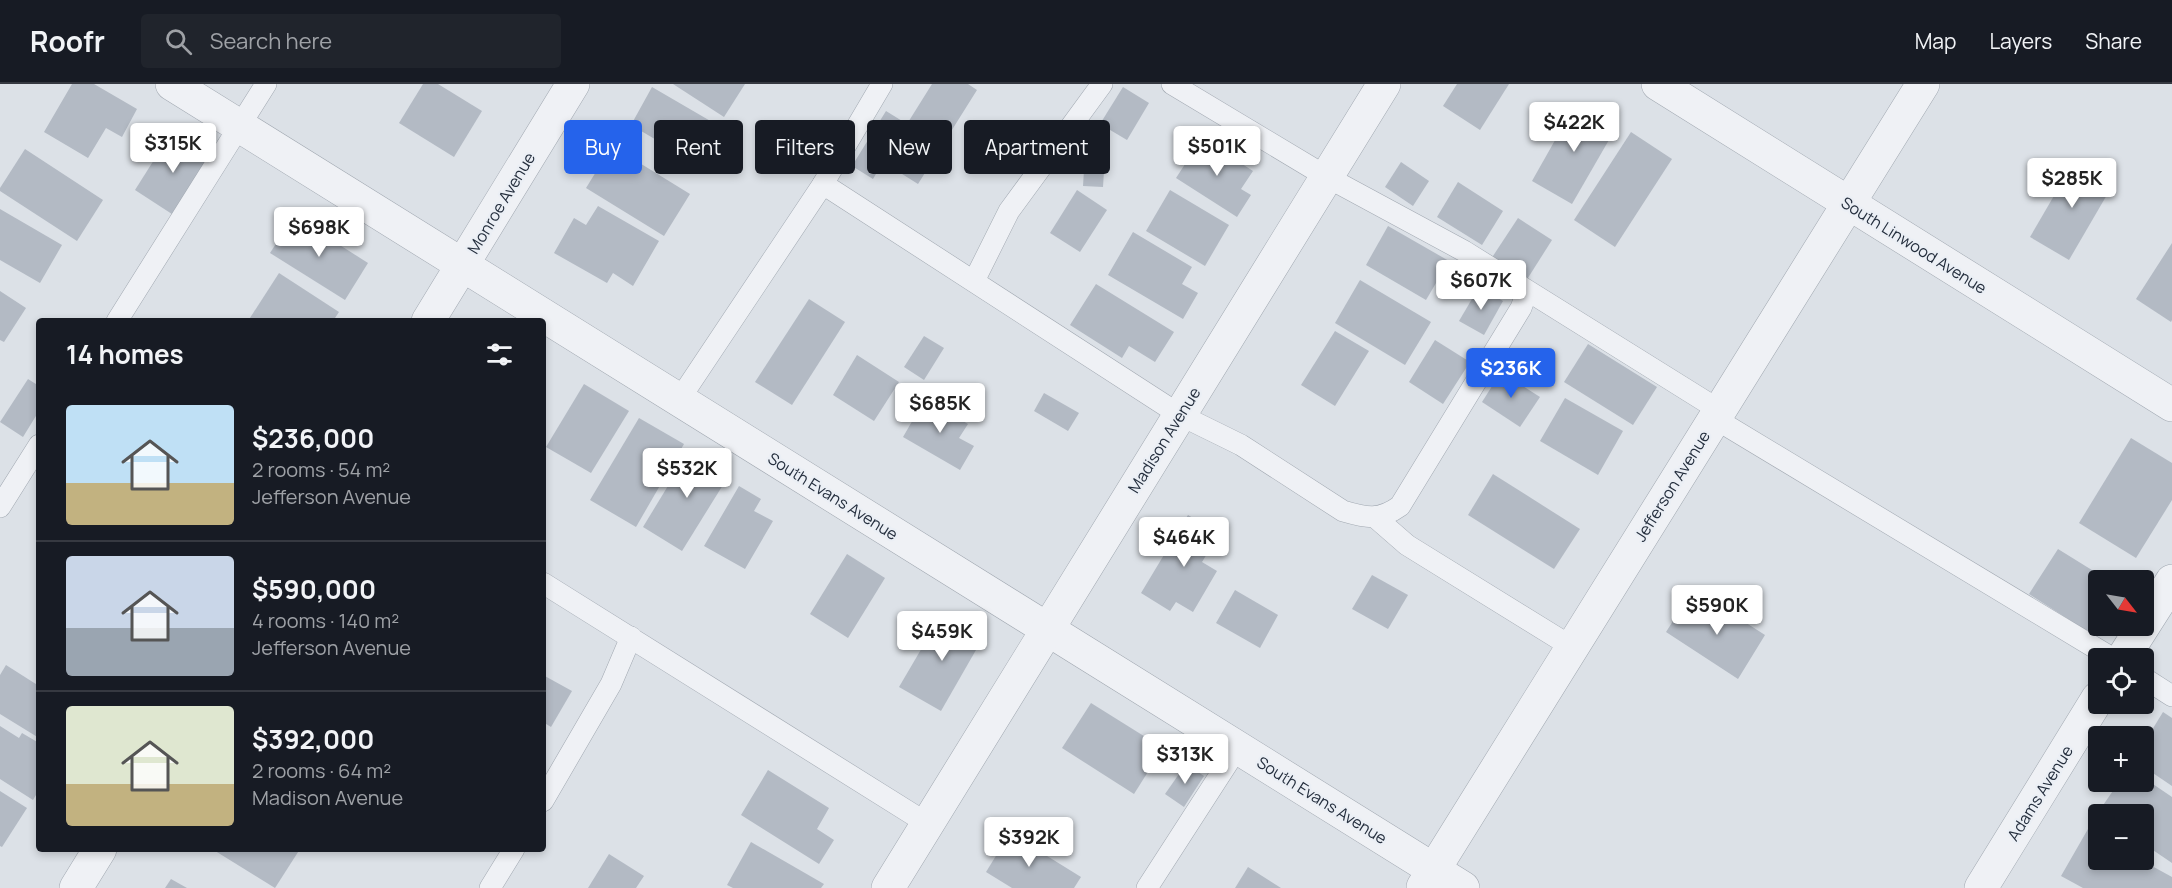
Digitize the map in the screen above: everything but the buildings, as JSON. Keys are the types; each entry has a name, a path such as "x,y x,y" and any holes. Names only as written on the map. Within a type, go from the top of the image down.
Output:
{"street":[{"name":"South Evans Avenue","path":"172,84 1238,747 1428,879 1463,888"},
{"name":"Monroe Avenue","path":"430,318 573,84"},
{"name":"Madison Avenue","path":"888,888 1384,84"},
{"name":"South Linwood Avenue","path":"1658,84 2172,405"},
{"name":"Jefferson Avenue","path":"1428,879 1923,84"},
{"path":"2129,648 2172,580"},
{"name":"Adams Avenue","path":"1981,888 2089,714"},
{"path":"76,888 98,852"}],"lane":[{"path":"119,318 266,84"},
{"path":"679,400 823,184 882,84"},
{"path":"974,281 1009,211 1102,84"},
{"path":"1172,84 1327,177 1464,251 1717,414 2096,648"},
{"path":"823,184 1180,415 1241,445 1344,511 1376,518 1407,545 1572,647"},
{"path":"1376,518 1400,506 1521,308 1524,300 1519,285"},
{"path":"0,507 36,451"},
{"path":"546,585 928,824"},
{"path":"546,796 611,684 631,637"},
{"path":"2154,684 2172,696"},
{"path":"1147,888 1238,747"},
{"path":"490,888 512,852"}]}
